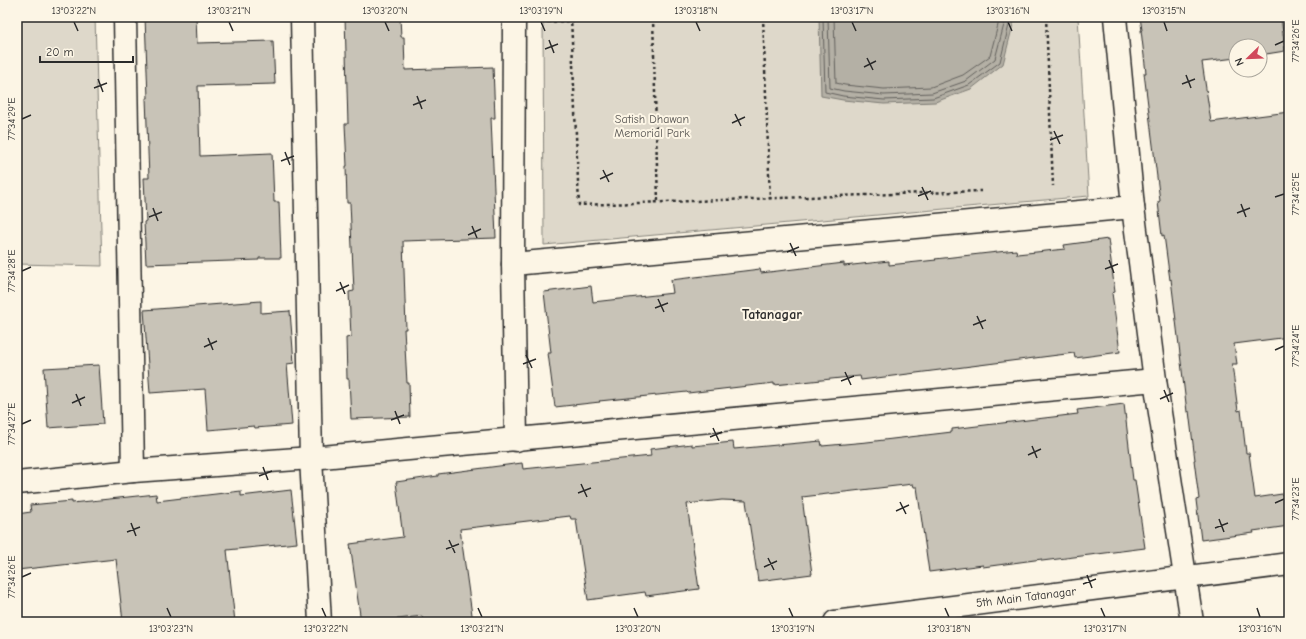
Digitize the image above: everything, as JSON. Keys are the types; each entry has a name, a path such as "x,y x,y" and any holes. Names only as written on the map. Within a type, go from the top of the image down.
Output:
{"street":[{"path":"125,17 133,471"},
{"path":"302,17 311,458 320,622"},
{"path":"1115,17 1132,207 1155,380 1192,622"},
{"path":"514,20 513,264 516,440"},
{"path":"513,264 1132,207"},
{"path":"17,483 133,471 311,458 516,440 1155,380"},
{"name":"5th Main Tatanagar","path":"835,622 1289,564"}],"path":[{"path":"571,17 579,205 982,191"},
{"path":"514,20 572,21 653,17 658,203"},
{"path":"762,17 770,199"},
{"path":"1046,17 1053,189"}],"green space":[{"path":"17,17 95,17 102,266 17,264"},
{"name":"Satish Dhawan Memorial Park","path":"543,17 1078,17 1089,196 544,245"}],"water":[{"path":"819,17 1015,17 1003,64 971,89 935,102 884,104 821,96"}],"building":[{"path":"145,17 196,17 197,43 273,41 275,84 198,86 200,156 272,153 274,202 279,202 281,258 146,264 144,178 149,178"},
{"path":"345,17 400,17 401,37 404,37 405,70 493,67 495,118 491,118 496,238 403,241 406,329 404,329 407,383 409,383 410,417 351,419 349,379 347,379 346,338 351,337 349,292 354,291 350,203 347,203 345,124 348,124"},
{"path":"1140,17 1281,17 1285,51 1268,54 1268,38 1228,38 1228,59 1202,62 1211,122 1289,112 1289,337 1234,344 1237,364 1232,364 1238,411 1241,410 1246,453 1249,453 1255,498 1289,493 1289,526 1253,531 1254,533 1201,540 1196,500 1199,499 1189,411 1187,412 1171,279 1170,280 1164,235 1162,236 1158,202 1160,201 1144,73 1146,73"},
{"path":"1108,239 1115,292 1112,293 1120,352 1075,358 1074,353 861,380 860,376 774,385 774,383 555,407 548,353 551,353 544,292 591,286 593,302 673,293 671,280 760,269 761,273 844,263 844,266 889,261 889,265 1016,250 1017,254 1065,249 1064,245"},
{"path":"261,301 261,313 290,311 294,363 287,364 292,425 255,428 254,426 208,430 205,389 150,393 144,310"},
{"path":"99,365 103,424 48,428 44,368"},
{"path":"1124,404 1133,480 1135,480 1145,548 1042,561 1042,559 983,567 983,565 929,572 917,487 914,487 913,484 802,497 812,574 758,581 746,501 722,500 687,504 699,589 646,596 645,592 588,600 576,519 571,519 570,516 460,529 473,622 423,622 422,616 374,622 361,622 350,544 403,537 396,482 438,476 438,474 522,463 523,469 651,456 650,449 692,444 692,446 733,442 734,449 821,441 822,446 867,442 952,432 952,429 1078,414 1077,410"},
{"path":"291,490 297,543 227,550 235,622 123,622 116,559 17,570 17,514 31,512 30,505 72,501 72,503 156,494 157,501 241,491 241,496"}],"district":[{"name":"Tatanagar","path":"772,314"}]}
